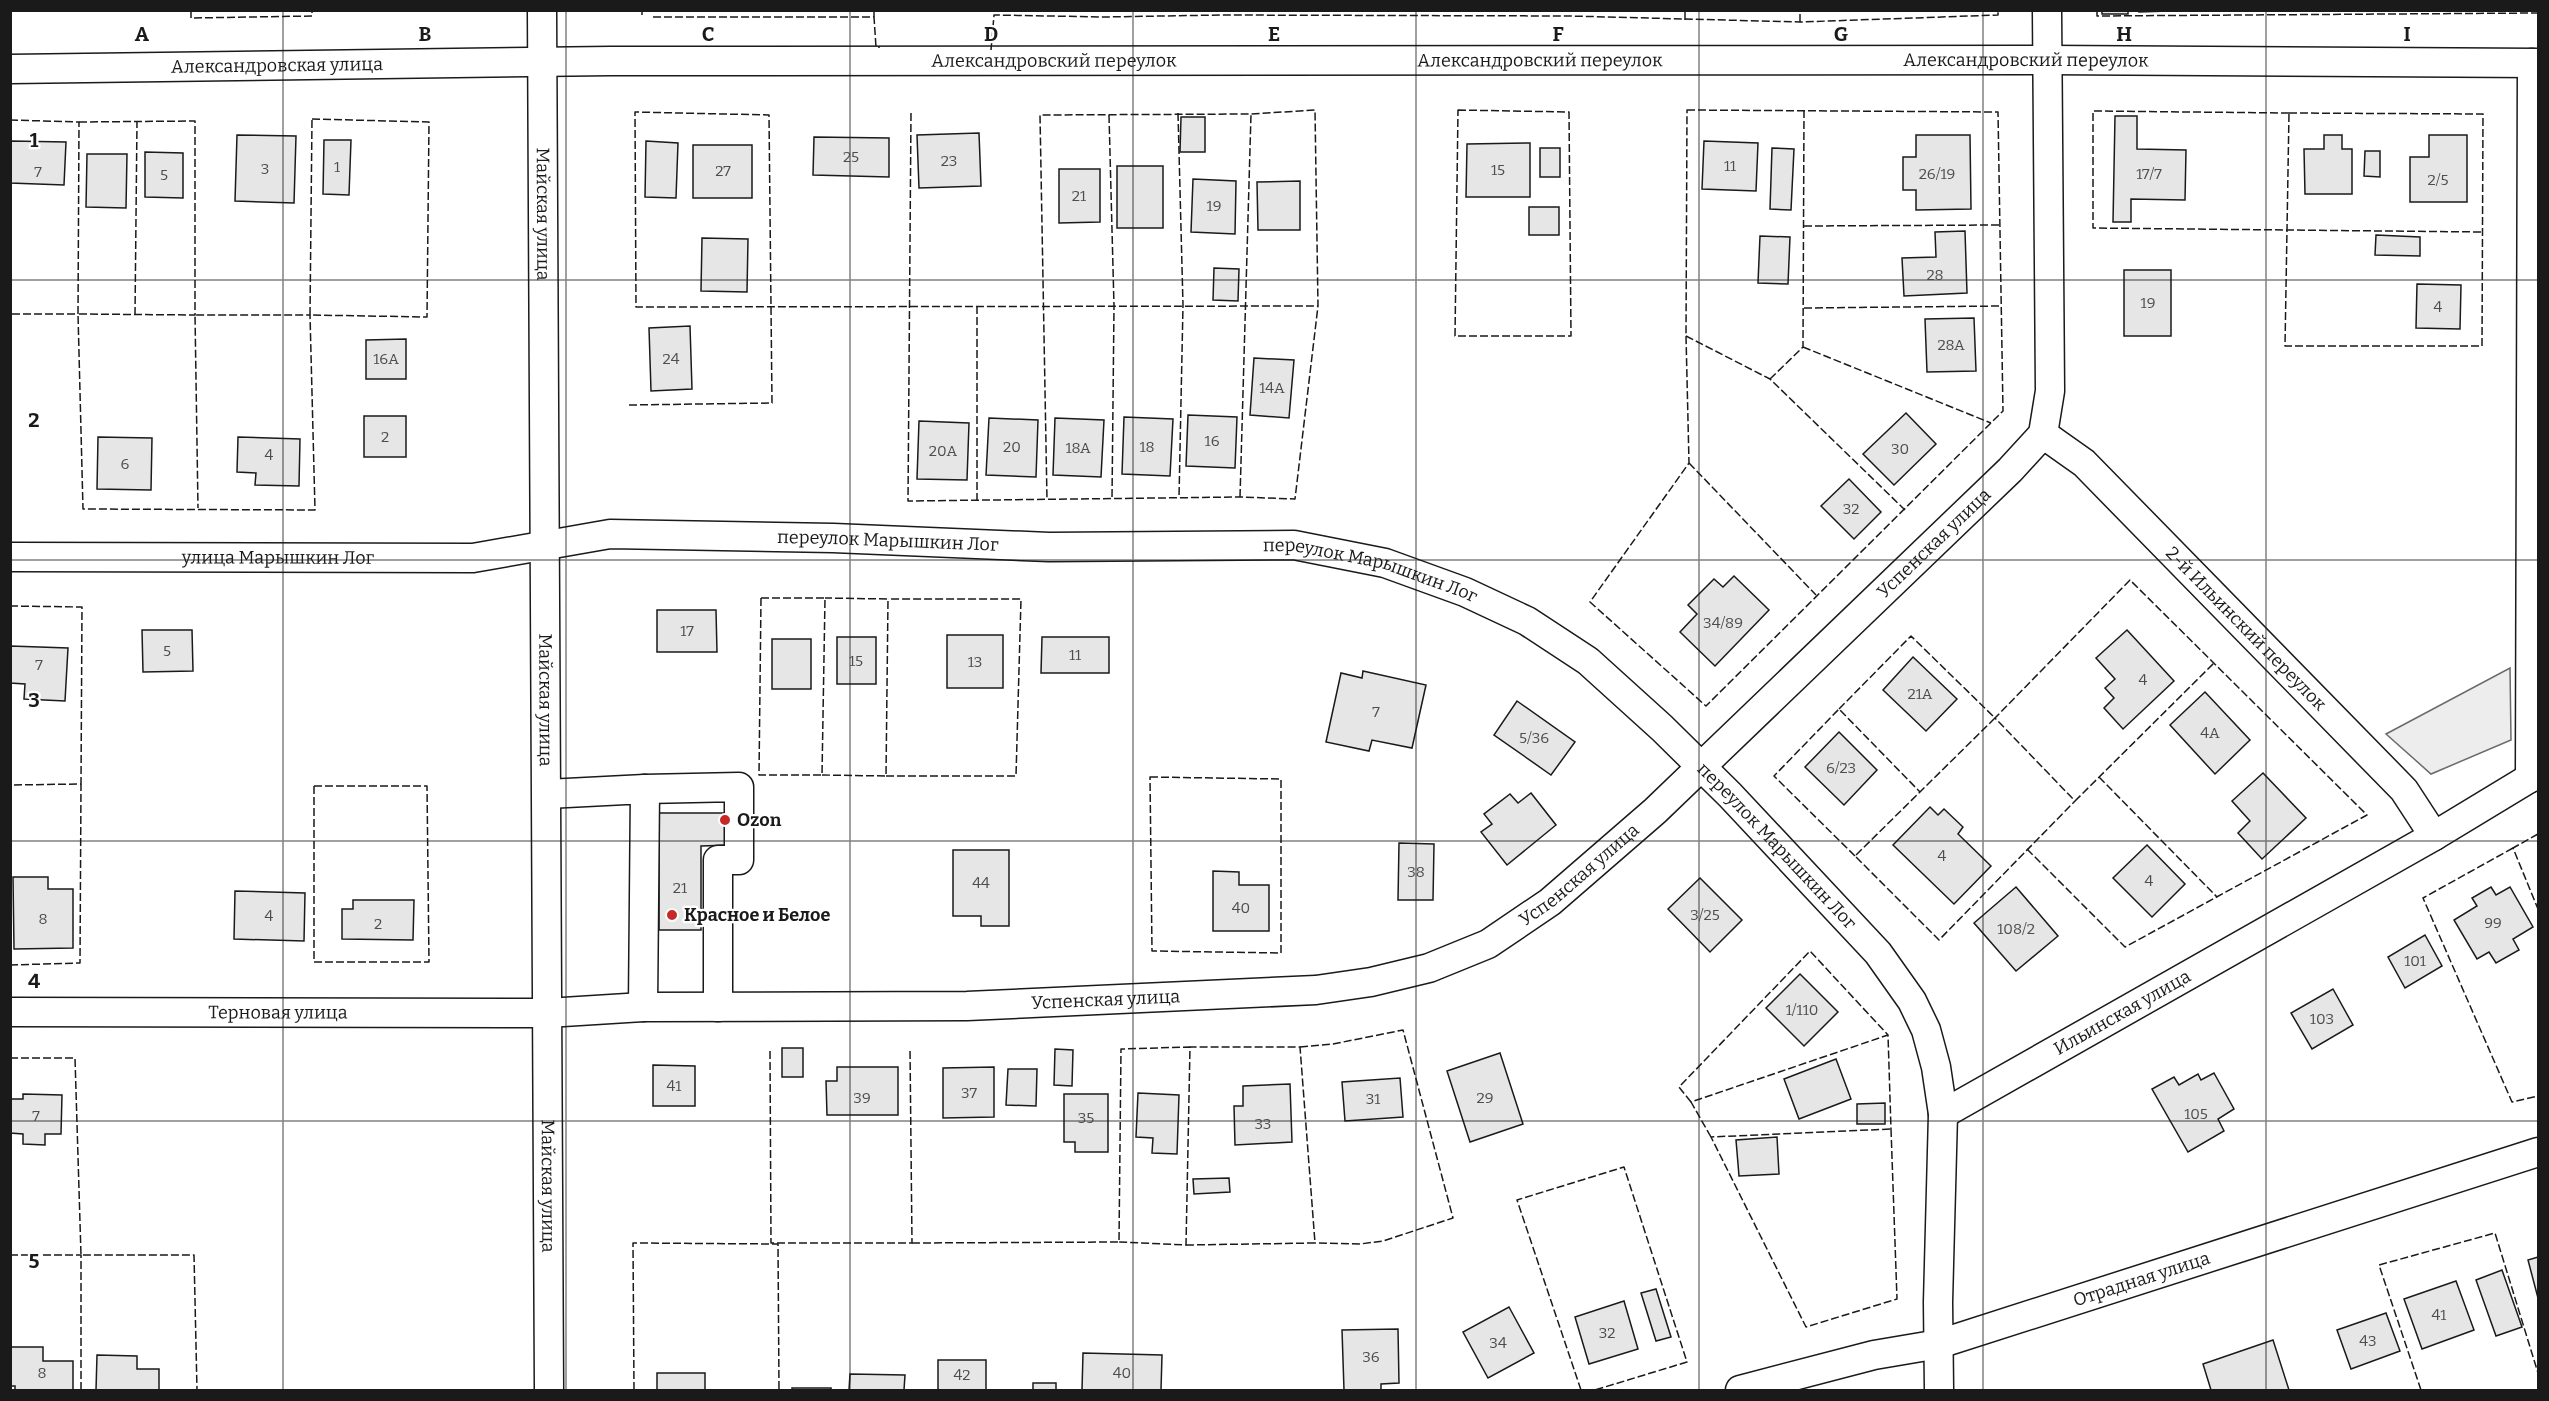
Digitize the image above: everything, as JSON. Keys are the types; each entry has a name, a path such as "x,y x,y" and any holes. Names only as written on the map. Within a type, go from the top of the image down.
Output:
{"street":[{"name":"Майская улица","path":"542,10 549,1390"},
{"path":"2043,434 2050,391 2047,10"},
{"name":"Александровский переулок","path":"543,63 2047,60 2535,63"},
{"name":"Александровская улица","path":"10,69 543,63"},
{"path":"2534,775 2535,63"},
{"name":"Успенская улица","path":"547,1013 643,1007 967,1006 1316,990 1371,982 1429,968 1488,944 1550,902 1655,811 2010,470 2043,434"},
{"name":"2-й Ильинский переулок","path":"2043,434 2084,463 2309,692 2404,790 2434,836"},
{"name":"переулок Марышкин Лог","path":"546,545 610,534 833,538 1049,547 1294,545 1385,562 1466,592 1527,621 1588,661 1730,795 1878,952 1912,1001 1926,1030 1936,1067 1943,1114"},
{"name":"улица Марышкин Лог","path":"10,557 473,558 546,545"},
{"name":"Ильинская улица","path":"1943,1114 2434,836 2534,775"},
{"path":"547,794 739,787 739,860 718,860 718,1006"},
{"path":"643,1007 645,789"},
{"name":"Терновая улица","path":"10,1012 547,1013"},
{"path":"1939,1390 1943,1114"},
{"name":"Отрадная улица","path":"1740,1390 1874,1355 1938,1344 2538,1152"}],"shaded area":[{"path":"2510,668 2511,740 2431,774 2386,734"}],"building":[{"path":"2102,10 2128,10 2128,14 2102,14"},
{"path":"2139,10 2169,10 2169,11 2139,12"},
{"path":"2115,116 2137,116 2137,149 2186,150 2185,200 2131,199 2131,222 2113,222"},
{"path":"1181,117 1205,117 1205,152 1180,152"},
{"path":"979,133 981,186 919,188 917,135"},
{"path":"237,135 296,136 294,203 235,201"},
{"path":"1916,135 1970,135 1971,209 1916,210 1916,190 1903,190 1903,157 1916,157"},
{"path":"2324,135 2342,135 2342,149 2352,149 2352,194 2305,194 2304,149 2324,149"},
{"path":"2429,135 2467,135 2467,202 2410,202 2410,157 2429,157"},
{"path":"814,137 889,138 889,177 813,175"},
{"path":"324,140 351,140 349,195 323,194"},
{"path":"11,141 66,142 64,185 10,183"},
{"path":"646,141 678,143 676,198 645,197"},
{"path":"1704,141 1758,143 1756,191 1702,189"},
{"path":"1530,143 1530,197 1466,197 1467,144"},
{"path":"693,145 752,145 752,198 693,198"},
{"path":"1540,148 1560,148 1560,177 1540,177"},
{"path":"1772,148 1794,149 1791,210 1770,209"},
{"path":"2365,151 2380,151 2380,177 2364,176"},
{"path":"145,152 183,153 183,198 145,197"},
{"path":"87,154 127,154 126,208 86,207"},
{"path":"1117,166 1163,166 1163,228 1117,228"},
{"path":"1059,169 1100,169 1100,222 1059,223"},
{"path":"1193,179 1236,181 1235,234 1191,232"},
{"path":"1300,181 1300,230 1258,230 1257,182"},
{"path":"1529,207 1559,207 1559,235 1529,235"},
{"path":"1965,231 1967,293 1904,296 1902,258 1936,257 1935,232"},
{"path":"2376,235 2420,237 2420,256 2375,255"},
{"path":"1760,236 1790,237 1788,284 1758,283"},
{"path":"702,238 748,239 747,292 701,291"},
{"path":"1214,268 1239,269 1238,301 1213,300"},
{"path":"2124,270 2171,270 2171,336 2124,336"},
{"path":"2417,284 2461,285 2460,329 2416,328"},
{"path":"1974,318 1976,371 1927,372 1925,319"},
{"path":"690,326 692,389 651,391 649,328"},
{"path":"406,339 406,379 366,379 366,340"},
{"path":"1254,358 1294,360 1289,418 1250,415"},
{"path":"1906,413 1936,444 1894,485 1863,454"},
{"path":"1188,415 1237,417 1235,468 1186,466"},
{"path":"364,416 406,416 406,457 364,457"},
{"path":"1124,417 1173,419 1170,476 1122,474"},
{"path":"989,418 1038,420 1036,477 986,475"},
{"path":"1055,418 1104,420 1101,477 1053,475"},
{"path":"919,421 969,423 967,480 917,479"},
{"path":"98,437 152,438 151,490 97,489"},
{"path":"238,437 300,439 299,486 255,485 256,473 237,472"},
{"path":"1849,479 1881,512 1854,539 1821,506"},
{"path":"1734,576 1769,610 1715,666 1680,632 1697,614 1688,605 1714,579 1723,587"},
{"path":"657,610 716,610 717,652 657,652"},
{"path":"142,630 192,630 193,671 143,672"},
{"path":"2127,630 2174,681 2123,729 2104,708 2114,698 2105,688 2115,679 2096,658"},
{"path":"947,635 1003,635 1003,688 947,688"},
{"path":"837,637 876,637 876,684 837,684"},
{"path":"1042,637 1109,637 1109,673 1041,673"},
{"path":"772,639 811,639 811,689 772,689"},
{"path":"10,646 68,648 65,701 24,699 25,684 10,683"},
{"path":"1913,657 1957,699 1926,731 1883,690"},
{"path":"1363,671 1426,685 1412,748 1372,740 1369,751 1326,742 1341,673 1362,678"},
{"path":"2205,692 2250,740 2215,774 2170,725"},
{"path":"1517,701 1575,742 1551,775 1494,735"},
{"path":"1839,732 1877,770 1844,805 1805,767"},
{"path":"2263,773 2306,818 2262,859 2238,833 2250,821 2232,801"},
{"path":"1531,793 1556,825 1507,865 1481,832 1492,824 1484,814 1510,794 1518,803"},
{"path":"1930,807 1938,815 1944,809 1963,827 1958,834 1991,866 1954,904 1893,845"},
{"path":"659,813 732,813 732,845 701,846 701,930 659,930"},
{"path":"1399,843 1434,844 1433,900 1398,900"},
{"path":"2147,845 2185,884 2152,917 2113,878"},
{"path":"953,850 1009,850 1009,926 981,926 981,916 953,916"},
{"path":"1213,871 1239,872 1239,885 1269,885 1269,931 1213,931"},
{"path":"13,877 48,877 48,889 73,889 73,948 14,949"},
{"path":"1700,878 1742,920 1710,952 1668,909"},
{"path":"2016,887 2058,936 2016,971 1974,923"},
{"path":"2491,887 2496,895 2510,887 2533,927 2513,939 2519,950 2496,963 2489,952 2477,959 2454,920 2477,906 2472,898"},
{"path":"235,891 305,893 304,941 234,939"},
{"path":"353,900 414,900 413,940 342,939 342,909 353,909"},
{"path":"2425,935 2442,966 2405,988 2388,957"},
{"path":"1800,974 1838,1012 1804,1046 1766,1008"},
{"path":"2333,989 2353,1025 2312,1049 2291,1013"},
{"path":"782,1048 803,1048 803,1077 782,1077"},
{"path":"1055,1049 1073,1050 1072,1086 1054,1085"},
{"path":"1500,1053 1523,1124 1470,1142 1447,1071"},
{"path":"1836,1059 1851,1099 1799,1119 1784,1079"},
{"path":"653,1065 695,1066 695,1106 653,1106"},
{"path":"837,1067 898,1067 898,1115 827,1115 826,1081 837,1081"},
{"path":"994,1067 994,1117 943,1118 943,1068"},
{"path":"1008,1069 1037,1069 1036,1106 1006,1105"},
{"path":"2214,1073 2234,1109 2218,1119 2224,1131 2188,1152 2152,1089 2174,1077 2179,1085 2198,1074 2201,1080"},
{"path":"1400,1078 1403,1117 1345,1121 1342,1082"},
{"path":"1290,1084 1292,1142 1235,1145 1234,1106 1243,1106 1243,1086"},
{"path":"1138,1093 1179,1095 1177,1154 1152,1153 1153,1138 1136,1137"},
{"path":"23,1094 62,1095 61,1134 45,1134 45,1145 23,1144 23,1134 10,1133 10,1099 23,1099"},
{"path":"1064,1094 1108,1094 1108,1152 1075,1152 1075,1142 1064,1142"},
{"path":"1885,1103 1885,1124 1857,1124 1857,1104"},
{"path":"1777,1137 1779,1174 1739,1176 1736,1140"},
{"path":"1229,1178 1230,1192 1194,1194 1193,1179"},
{"path":"2538,1257 2538,1298 2528,1260"},
{"path":"2502,1270 2522,1327 2496,1336 2476,1280"},
{"path":"2456,1281 2474,1330 2422,1349 2404,1299"},
{"path":"1656,1289 1671,1337 1656,1341 1641,1293"},
{"path":"1624,1301 1638,1349 1589,1364 1575,1317"},
{"path":"1509,1307 1534,1353 1488,1378 1463,1332"},
{"path":"2386,1313 2400,1351 2351,1369 2337,1330"},
{"path":"1398,1329 1399,1383 1381,1384 1381,1390 1344,1390 1342,1330"},
{"path":"2273,1340 2289,1390 2211,1390 2203,1364"},
{"path":"10,1347 43,1347 43,1361 73,1361 73,1390 15,1390 15,1386 10,1386"},
{"path":"1083,1353 1162,1355 1161,1390 1082,1390"},
{"path":"97,1355 137,1356 137,1369 159,1369 159,1390 96,1390"},
{"path":"938,1360 986,1360 986,1390 938,1390"},
{"path":"657,1373 705,1373 705,1390 657,1390"},
{"path":"850,1374 905,1375 904,1390 849,1390"},
{"path":"1033,1383 1056,1383 1056,1390 1033,1390"},
{"path":"792,1388 831,1388 831,1390 792,1390"}],"fence":[{"path":"191,10 191,18 312,16 312,10"},
{"path":"642,10 642,15"},
{"path":"874,10 874,17"},
{"path":"1685,10 1685,20"},
{"path":"1800,10 1800,22"},
{"path":"991,50 994,15 1103,17 1570,16 1800,22 1998,15 1998,10"},
{"path":"2097,10 2097,16 2538,13"},
{"path":"653,17 874,17 876,47 880,47"},
{"path":"911,113 908,501 1240,497 1295,499 1318,306 1315,110 1251,114 1040,115 1047,500"},
{"path":"1458,110 1569,112 1571,336 1455,336 1458,110"},
{"path":"1687,110 1998,112 2003,411 1706,706 1590,602 1689,463 1686,336 1687,110"},
{"path":"1770,379 1803,347 1804,111"},
{"path":"2289,113 2093,111 2093,228 2483,232"},
{"path":"629,405 772,403 769,115 635,112 636,307 1318,306"},
{"path":"1178,113 1183,305 1179,498"},
{"path":"2289,113 2483,114 2482,346 2285,346 2289,113"},
{"path":"1240,497 1251,114"},
{"path":"1109,115 1114,306 1112,499"},
{"path":"312,119 429,122 427,317 310,315 312,119"},
{"path":"10,120 79,122 78,314 10,314"},
{"path":"135,315 137,121"},
{"path":"79,122 195,121 195,315 78,314 83,509 315,510 310,315 195,315 198,508"},
{"path":"1804,226 2000,225"},
{"path":"977,306 977,500"},
{"path":"1804,308 2001,306"},
{"path":"1686,336 1770,379 1905,510"},
{"path":"1803,347 1991,423"},
{"path":"1689,463 1816,595"},
{"path":"2027,849 2125,947 2367,815 2130,580 1995,718 2075,801 2214,663"},
{"path":"761,598 825,598 822,775 759,775 761,598"},
{"path":"822,775 886,776 888,599 825,598"},
{"path":"886,776 1016,776 1021,599 888,599"},
{"path":"10,606 82,607 81,784 10,785"},
{"path":"1839,709 1911,636 1995,718 1855,856 1939,940 2075,801"},
{"path":"1855,856 1774,776 1839,709 1920,792"},
{"path":"1150,777 1281,779 1281,953 1152,951 1150,777"},
{"path":"2099,777 2217,897"},
{"path":"10,965 80,963 81,784"},
{"path":"314,786 427,786 429,962 314,962 314,786"},
{"path":"2538,834 2513,848 2538,909"},
{"path":"2513,848 2423,898 2512,1102 2538,1096"},
{"path":"1691,1102 1679,1087 1810,951 1888,1035"},
{"path":"1300,1047 1333,1044 1403,1030 1453,1218 1383,1241 1360,1244 1315,1243"},
{"path":"1711,1137 1691,1102 1888,1035 1891,1129"},
{"path":"912,1243 1119,1242 1121,1049 1190,1047 1186,1245 1119,1242"},
{"path":"1186,1245 1315,1243 1300,1047 1190,1047"},
{"path":"770,1051 771,1243 912,1243 910,1049"},
{"path":"10,1058 75,1058 81,1255 194,1255 197,1390"},
{"path":"1891,1129 1897,1299 1806,1327 1711,1137 1891,1129"},
{"path":"1581,1390 1517,1200 1624,1167 1687,1362 1595,1390"},
{"path":"2421,1390 2379,1265 2495,1233 2538,1373"},
{"path":"634,1390 633,1243 778,1244 779,1390"},
{"path":"10,1255 81,1255 81,1390"}],"place":[{"name":"Ozon","path":"725,820"},
{"name":"Красное и Белое","path":"672,915"}]}
